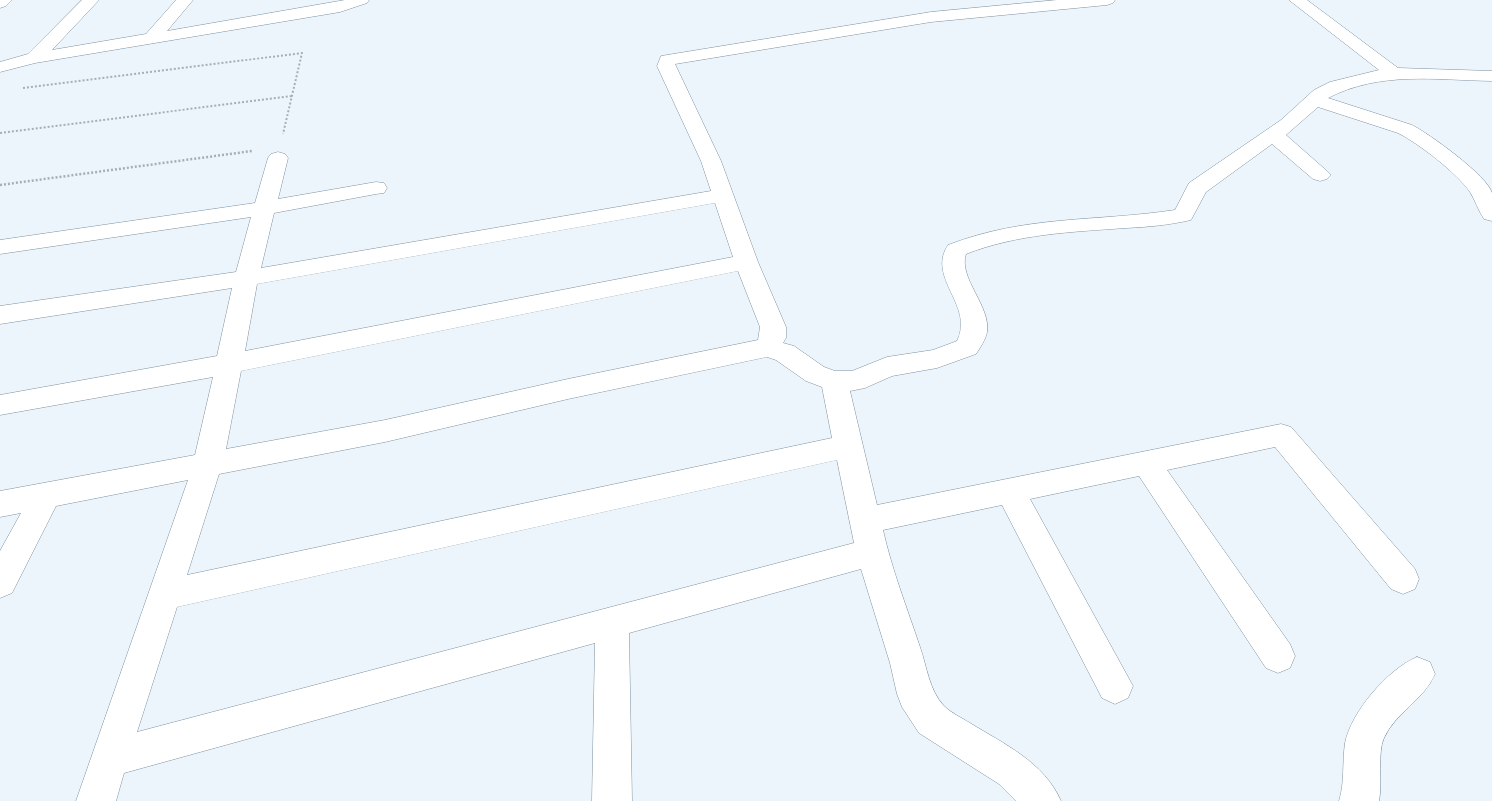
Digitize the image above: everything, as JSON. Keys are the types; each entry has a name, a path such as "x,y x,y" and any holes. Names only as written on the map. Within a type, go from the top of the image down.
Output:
{"street":[{"path":"0,3 4,0"},
{"path":"34,58 91,0"},
{"path":"152,38 185,0"},
{"path":"261,20 274,0"},
{"path":"0,67 34,58 340,7 361,0"},
{"path":"767,348 772,338 773,326 746,262 711,161 666,66 667,60 931,17 1107,0"},
{"path":"1297,0 1394,73"},
{"path":"0,504 385,431 568,389 767,348 785,353 815,374 834,381 855,381 887,367 937,359 967,347 974,333 974,314 957,279 952,262 956,250 976,242 1049,228 1164,219 1183,215 1197,188 1288,124 1321,94 1347,83 1394,73 1492,76"},
{"path":"1314,100 1405,129 1417,135 1470,178 1481,192 1492,214"},
{"path":"1273,134 1320,175"},
{"path":"96,801 208,464 246,278 279,153"},
{"path":"0,247 265,208 376,188"},
{"path":"0,315 246,278 724,196"},
{"path":"0,406 229,364 746,262"},
{"path":"834,381 868,537 916,694 932,720 1012,771 1034,791 1041,801"},
{"path":"110,758 612,622 1010,491 1282,435 1403,579"},
{"path":"165,595 848,446"},
{"path":"1146,463 1278,656"},
{"path":"1010,491 1115,686"},
{"path":"0,582 46,496"},
{"path":"612,622 612,801"},
{"path":"1359,801 1362,789 1364,742 1369,726 1417,674"}],"path":[{"path":"0,186 279,153 302,53 20,88"},
{"path":"0,133 292,96"}]}
